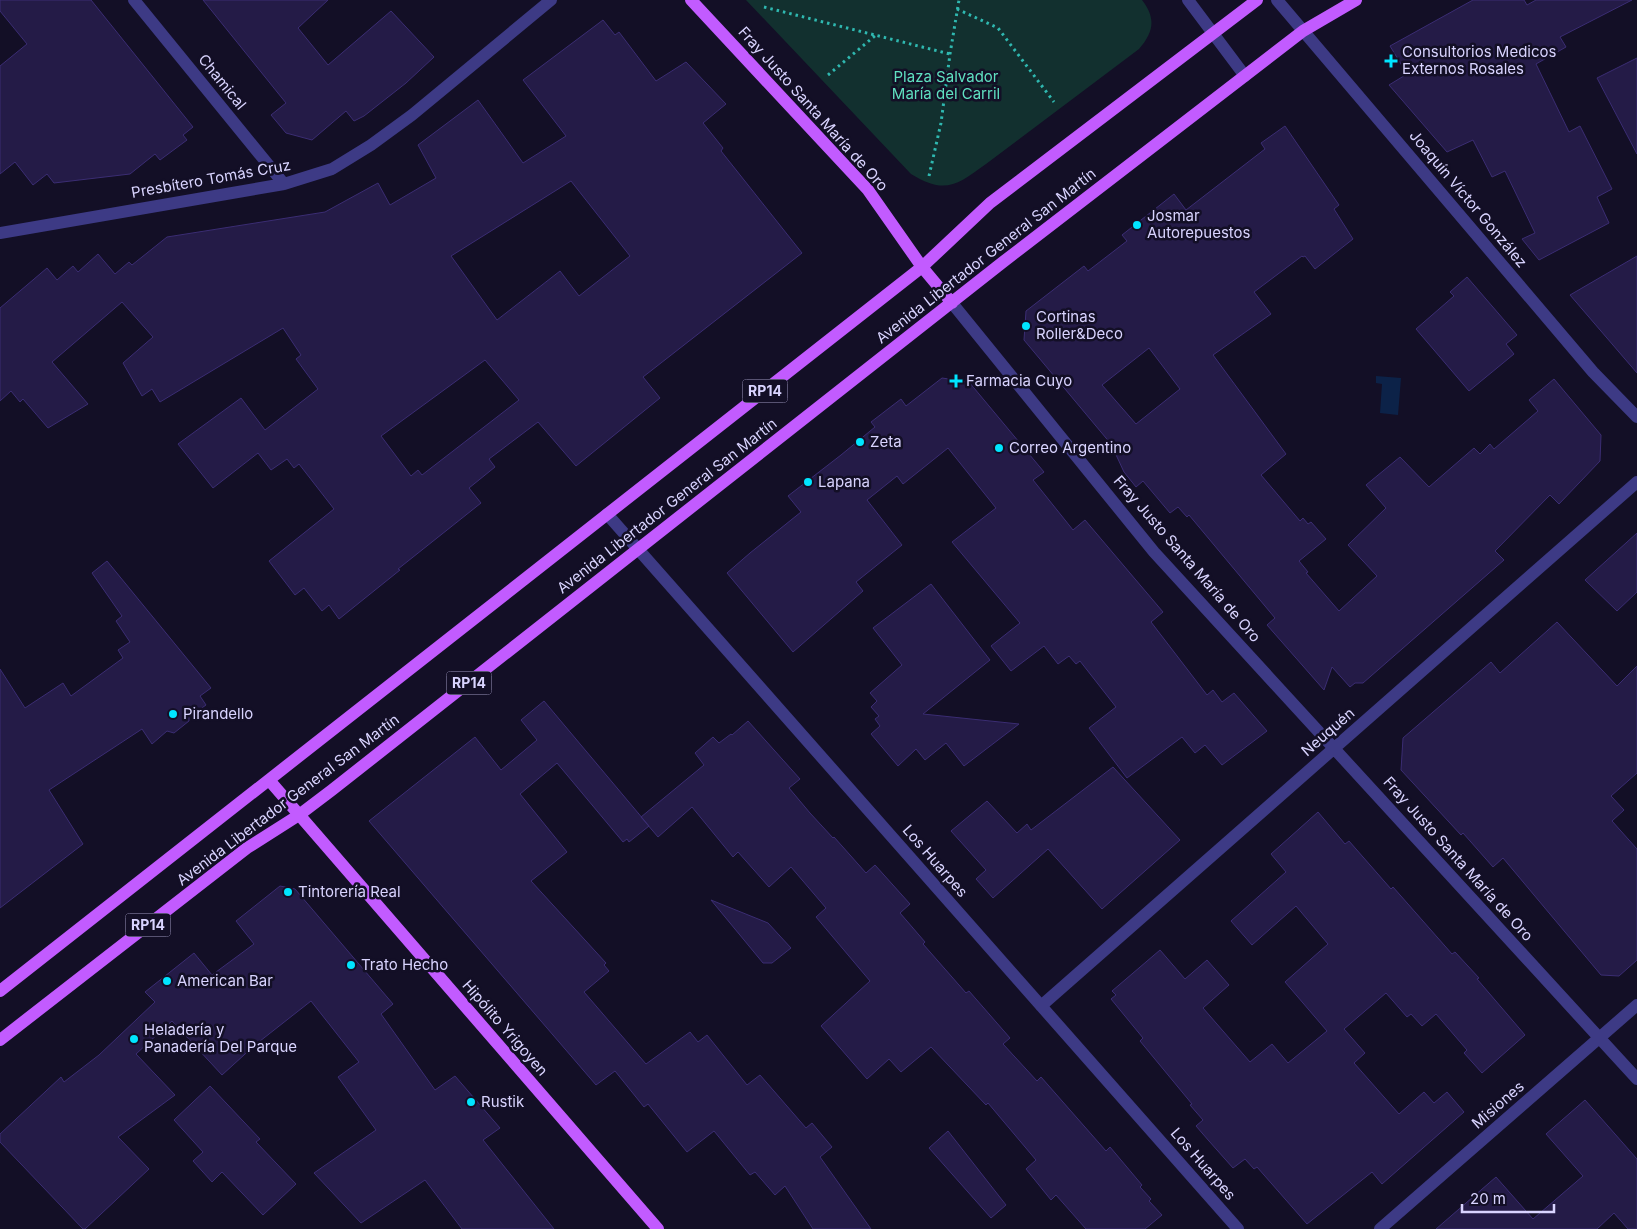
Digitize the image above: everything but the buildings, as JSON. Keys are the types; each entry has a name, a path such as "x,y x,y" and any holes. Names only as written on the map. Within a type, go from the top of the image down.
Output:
{"main road":[{"name":"Fray Justo Santa María de Oro","path":"691,0 868,190 922,267 952,303"},
{"name":"Avenida Libertador General San Martín","path":"0,991 922,267 990,203 1256,0"},
{"name":"Avenida Libertador General San Martín","path":"0,1040 247,848 299,815 1002,262 1244,76 1303,31 1356,0"},
{"name":"Hipólito Yrigoyen","path":"269,780 658,1229"}],"street":[{"name":"Chamical","path":"134,0 284,184"},
{"name":"Presbítero Tomás Cruz","path":"0,233 284,184 332,169 371,145 412,116 551,0"},
{"path":"1188,0 1244,76"},
{"name":"Joaquín Víctor González","path":"1277,0 1593,372 1637,417"},
{"name":"Fray Justo Santa María de Oro","path":"952,303 1154,552 1637,1079"},
{"name":"Neuquén","path":"1041,1006 1637,482"},
{"name":"Los Huarpes","path":"607,514 1238,1229"},
{"name":"Misiones","path":"1380,1229 1637,1005"}],"path":[{"path":"929,176 941,123 959,0"},
{"path":"764,7 950,54"},
{"path":"957,9 998,28 1054,102"},
{"path":"828,75 876,35"}],"green space":[{"name":"Plaza Salvador María del Carril","path":"746,0 1142,0 1150,13 1151,25 1148,37 1139,49 976,171 958,182 942,186 911,174"}],"water":[{"path":"1376,376 1401,378 1398,415 1380,413 1382,384 1376,383"}],"place":[{"name":"Consultorios Medicos Externos Rosales","path":"1391,61"},
{"name":"Josmar Autorepuestos","path":"1137,225"},
{"name":"Cortinas Roller&Deco","path":"1026,326"},
{"name":"Farmacia Cuyo","path":"956,381"},
{"name":"Zeta","path":"860,442"},
{"name":"Correo Argentino","path":"999,448"},
{"name":"Lapana","path":"808,482"},
{"name":"Pirandello","path":"173,714"},
{"name":"Tintorería Real","path":"288,892"},
{"name":"Trato Hecho","path":"351,965"},
{"name":"American Bar","path":"167,981"},
{"name":"Heladería y Panadería Del Parque","path":"134,1039"},
{"name":"Rustik","path":"471,1102"}]}
